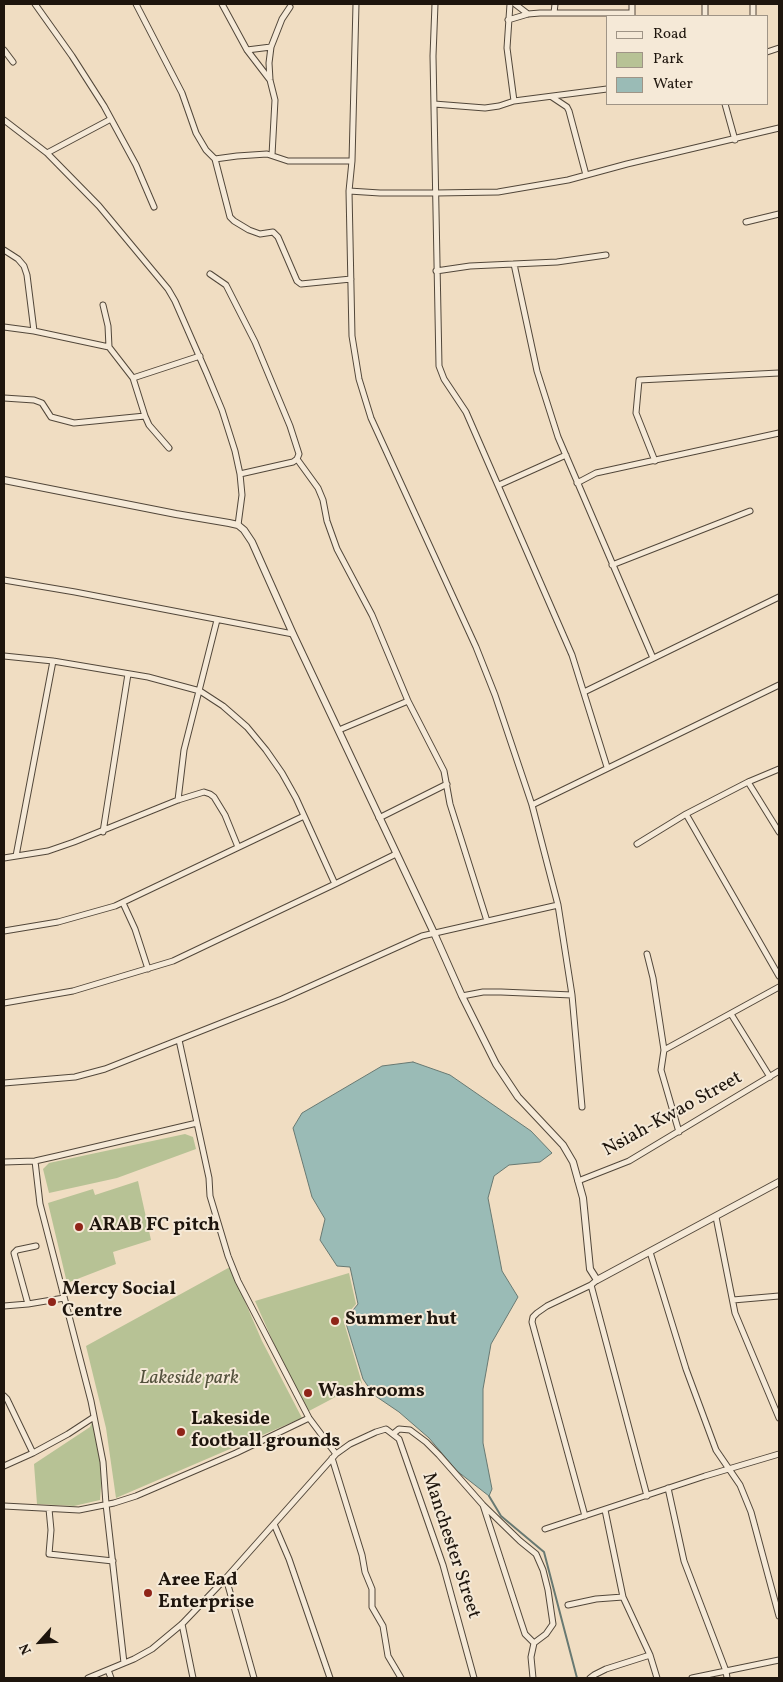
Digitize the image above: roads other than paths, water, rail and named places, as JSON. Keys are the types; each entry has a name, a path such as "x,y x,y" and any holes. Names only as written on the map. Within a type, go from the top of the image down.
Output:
{"street":[{"path":"35,4 72,56 111,119 145,185 154,208"},
{"path":"136,4 182,93 196,133 206,150 215,159 230,217 249,230 260,234 273,232 278,237 297,281 301,284 351,279"},
{"path":"222,4 247,50 270,80"},
{"path":"356,4 352,161 349,191 352,336 362,390 371,418 476,646 495,695 532,805 558,905 572,995 582,1107"},
{"path":"435,4 433,56 439,366 444,379 466,412 572,655 607,767"},
{"path":"510,4 507,48 514,101"},
{"path":"515,4 528,14"},
{"path":"554,13 555,4"},
{"path":"508,20 528,14 632,15 632,4"},
{"path":"272,155 275,100 270,80 269,63 271,47 282,18 290,7"},
{"path":"247,50 271,47"},
{"path":"4,50 13,62"},
{"path":"434,104 485,108 514,101 606,89"},
{"path":"552,97 567,107 569,111 586,175"},
{"path":"725,105 735,140"},
{"path":"47,153 111,119"},
{"path":"4,120 47,153 99,206 168,289 175,301 222,410 235,451 242,495 238,525"},
{"path":"349,191 380,193 498,192 568,180 779,128"},
{"path":"215,159 267,154 288,161 352,161"},
{"path":"746,222 779,214"},
{"path":"4,250 18,259 24,266 27,275 34,331"},
{"path":"436,271 470,266 556,262 606,255"},
{"path":"514,264 537,371 558,437 652,658"},
{"path":"210,274 226,285 255,342 290,426 299,454 293,462 240,474"},
{"path":"103,305 108,326 109,347 133,378 145,416 168,448"},
{"path":"4,327 34,331 109,347"},
{"path":"133,378 200,356"},
{"path":"655,461 636,413 639,380 779,373"},
{"path":"4,398 34,400 42,404 52,417 74,423 145,416"},
{"path":"577,483 596,473 779,433"},
{"path":"499,485 566,455"},
{"path":"297,459 318,488 337,549 372,615 408,701 441,764 450,804 487,921"},
{"path":"4,480 238,525 244,530 252,542 292,634 339,730 462,996 496,1064 518,1097 563,1145 573,1162 583,1198 590,1269 597,1280"},
{"path":"612,565 750,511"},
{"path":"4,580 292,634"},
{"path":"584,692 779,597"},
{"path":"178,800 184,750 218,620"},
{"path":"4,656 148,677 200,691 223,706 247,727 282,773 296,798 335,884"},
{"path":"16,856 53,662"},
{"path":"103,832 128,674"},
{"path":"532,805 779,685"},
{"path":"339,730 408,701"},
{"path":"637,844 686,814 748,782 779,769"},
{"path":"748,782 779,832"},
{"path":"380,818 447,784"},
{"path":"4,858 48,851 103,832 178,800 204,792 214,797 238,847"},
{"path":"686,814 779,976"},
{"path":"4,931 58,922 123,903 304,816"},
{"path":"4,1003 73,992 173,961 396,854"},
{"path":"123,903 135,929 148,969"},
{"path":"4,1083 75,1077 105,1069 282,999 406,943 434,933 558,905"},
{"path":"647,954 653,978 664,1050 662,1070 679,1132"},
{"path":"664,1050 779,987"},
{"path":"462,996 483,992 572,995"},
{"path":"731,1014 770,1077"},
{"path":"178,1040 209,1178 210,1196 228,1256 238,1281 309,1418 334,1456 365,1572 372,1589 372,1607 383,1626 388,1656 401,1678"},
{"name":"Nsiah-Kwao Street","path":"578,1181 629,1161 779,1071"},
{"path":"4,1162 35,1161 196,1123"},
{"path":"35,1161 40,1204 91,1401 103,1462 124,1664"},
{"path":"585,1516 532,1322 533,1316 547,1306 591,1285 597,1280 779,1182"},
{"path":"716,1217 735,1313 779,1418"},
{"path":"28,1304 14,1253 17,1250 36,1246"},
{"path":"650,1252 686,1368 709,1432 716,1450 740,1485 751,1512 779,1616"},
{"path":"591,1285 647,1496"},
{"path":"733,1300 779,1296"},
{"path":"4,1306 64,1298"},
{"path":"4,1397 23,1439 33,1453"},
{"path":"4,1466 68,1434 94,1417"},
{"path":"4,1506 78,1510 136,1496 236,1453 309,1418"},
{"name":"Manchester Street","path":"334,1456 350,1444 386,1429 399,1439 443,1565 474,1678"},
{"path":"393,1434 399,1429 410,1430 426,1442 440,1455 483,1505 536,1554 543,1570 548,1590 552,1624 546,1634 534,1643 531,1658 533,1678"},
{"path":"545,1529 668,1488 779,1454"},
{"path":"88,1678 124,1664 152,1649 182,1624 226,1578 334,1456"},
{"path":"668,1488 684,1561 727,1678"},
{"path":"483,1505 525,1634 534,1643"},
{"path":"50,1509 49,1554 113,1561"},
{"path":"604,1510 623,1597 650,1655 657,1678"},
{"path":"274,1524 289,1559 330,1678"},
{"path":"226,1578 254,1678"},
{"path":"568,1605 596,1599 623,1597"},
{"path":"182,1624 192,1678"},
{"path":"590,1678 606,1668 650,1655"},
{"path":"692,1678 779,1660"},
{"path":"108,1670 111,1678"}],"water":[{"path":"413,1062 450,1075 531,1131 552,1153 540,1162 509,1165 494,1176 488,1198 502,1271 518,1297 491,1344 483,1389 483,1443 492,1489 489,1496 457,1471 429,1438 399,1412 374,1395 363,1379 345,1320 358,1304 350,1267 337,1266 320,1240 325,1219 312,1197 293,1128 302,1113 382,1066"}],"waterway":[{"path":"489,1496 501,1516 544,1552 577,1678"}],"place":[{"name":"ARAB FC pitch","path":"79,1227"},
{"name":"Mercy Social Centre","path":"52,1302"},
{"name":"Summer hut","path":"335,1321"},
{"name":"Washrooms","path":"308,1393"},
{"name":"Lakeside football grounds","path":"181,1432"},
{"name":"Aree Ead Enterprise","path":"148,1593"}],"park label":[{"name":"Lakeside park","path":"189,1380"}]}
